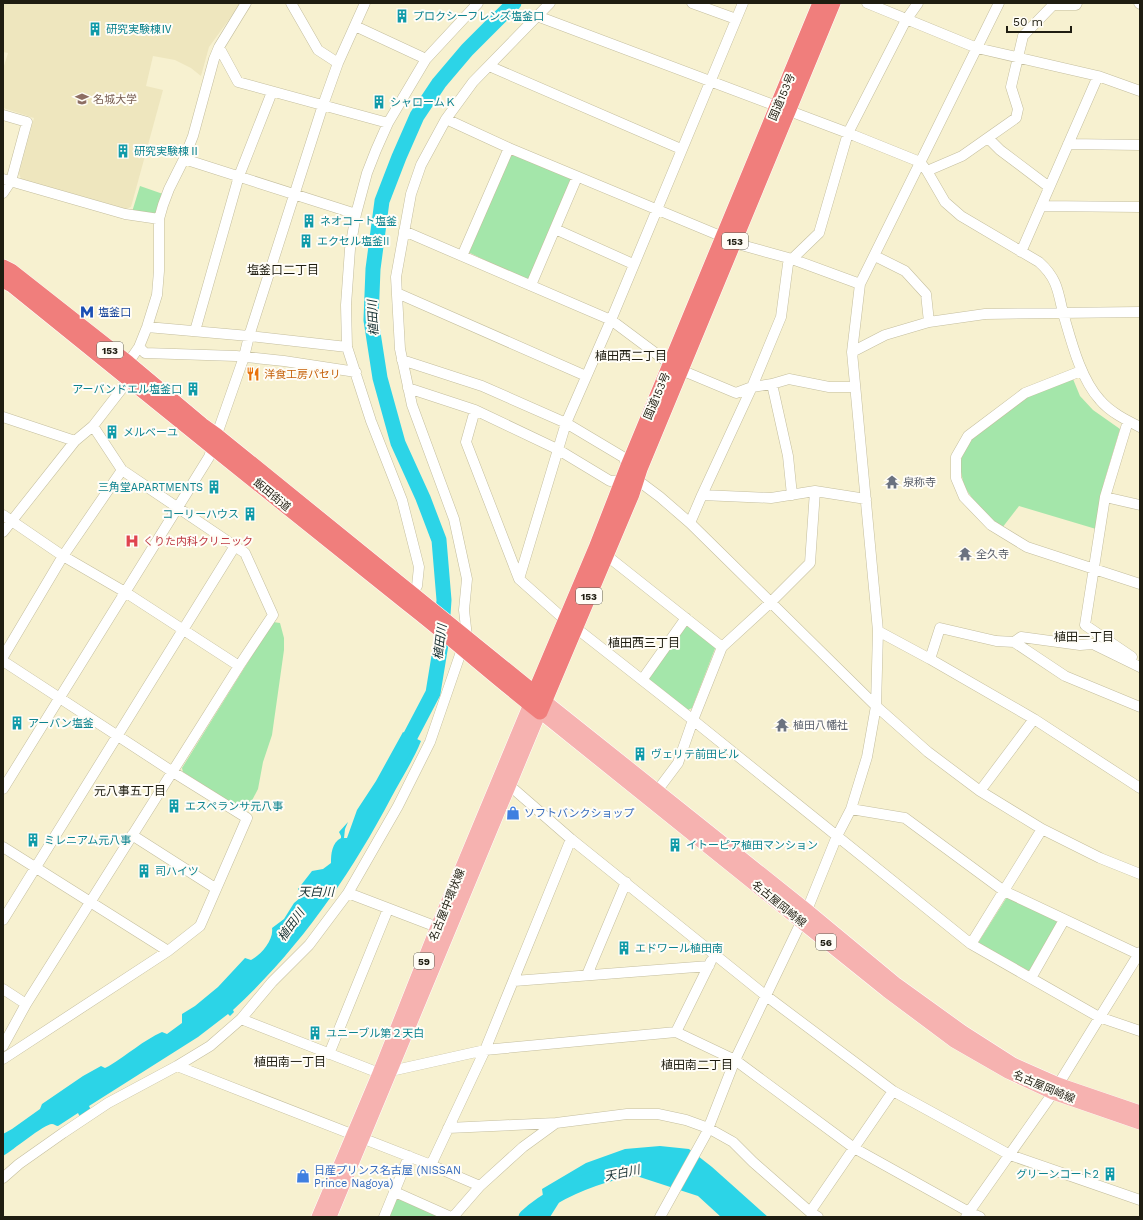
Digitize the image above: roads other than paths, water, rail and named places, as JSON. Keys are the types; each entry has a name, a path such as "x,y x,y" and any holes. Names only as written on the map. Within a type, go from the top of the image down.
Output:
{"highway":[{"name":"国道153号","path":"783,109 820,3"},
{"name":"国道153号","path":"571,624 596,548 629,480 783,109 833,3"},
{"name":"飯田街道","path":"3,267 11,271 128,363 202,425 214,441 417,601"},
{"name":"飯田街道","path":"3,280 12,285 127,379 214,441 417,601 459,639 537,702"},
{"name":"国道153号","path":"537,702 571,624 606,555 632,494 628,466 676,367"}],"main road":[{"name":"名古屋中環状線","path":"318,1217 357,1136 509,785 537,702"},
{"name":"名古屋中環状線","path":"385,1072 437,927 537,702"},
{"name":"名古屋岡崎線","path":"537,702 658,791 803,916 887,991 954,1041 1008,1072 1056,1089 1140,1123"},
{"name":"名古屋岡崎線","path":"537,702 803,916"},
{"name":"名古屋岡崎線","path":"1056,1089 1140,1112"},
{"name":"名古屋中環状線","path":"330,1217 357,1136"}],"street":[{"path":"3,532 75,441 93,426 124,386 127,379 128,363 139,347 158,295 160,271 159,219 169,189 184,159 193,136 218,47 246,3"},
{"path":"291,3 318,50 338,63"},
{"path":"3,789 209,457 244,357 249,336 323,105 338,63 365,3"},
{"path":"417,601 419,567 402,500 371,420 347,347 347,279 356,214 376,150 388,123 426,59 478,3"},
{"path":"3,1178 19,1164 63,1132 108,1103 177,1066 210,1046 241,1019 272,982 309,945 348,893 398,806 430,742 459,639 467,579 454,519 412,405 408,388 400,349 396,277 411,194 416,176 446,118 461,97 489,66 550,3"},
{"path":"692,3 736,19"},
{"path":"519,579 566,423 611,320 633,264 743,3"},
{"path":"867,3 977,48 1098,76 1140,91"},
{"path":"690,523 752,387 781,317 788,264 819,233 848,133 906,20 918,3"},
{"path":"660,1217 707,1131 735,1060 803,916 837,836 851,809 867,757 876,706 878,631 852,352 860,284 999,3"},
{"path":"927,171 962,156 1016,118 1018,109 1011,87 1023,36 1053,5 1076,5 1077,3"},
{"path":"537,16 848,133 920,162 945,202 961,216 1039,262 1046,268 1057,284 1063,312 1081,371 1091,388 1100,400 1122,418 1140,427"},
{"path":"355,26 426,59"},
{"path":"218,47 238,82 388,123"},
{"path":"489,66 681,149"},
{"path":"1021,252 1098,76"},
{"path":"195,331 239,176 272,92"},
{"path":"3,115 27,122 3,193"},
{"path":"446,118 509,148 728,240 792,259 860,284"},
{"path":"988,138 1000,150 1049,187"},
{"path":"1068,144 1140,145"},
{"path":"462,256 509,148"},
{"path":"184,159 356,214"},
{"path":"531,285 577,177"},
{"path":"7,180 124,214 159,219"},
{"path":"1041,206 1140,207"},
{"path":"555,229 633,264"},
{"path":"404,231 611,320 676,367 736,393 752,387 772,384 789,379 829,387 855,387"},
{"path":"875,256 905,271 926,294 929,322"},
{"path":"396,293 586,376"},
{"path":"852,352 885,335 929,322 985,314 1140,312"},
{"path":"147,327 347,347"},
{"path":"139,347 145,352 244,357 284,361 356,372"},
{"path":"402,360 482,386 566,423 623,457 628,466"},
{"path":"1081,371 1025,393 968,436 956,457 956,478 964,496 991,525 1027,547 1140,584"},
{"path":"772,384 788,456 792,495"},
{"path":"408,388 474,410 557,449 610,481 629,480 660,496 690,523 876,706 928,752 980,791 1042,829 1100,858 1140,874"},
{"path":"474,410 466,442 519,579 571,624 693,720 971,944 1099,1017 1140,1031"},
{"path":"3,417 75,441"},
{"path":"1128,421 1105,497 1085,625 1140,663"},
{"path":"3,1046 26,1004 239,666 273,615 245,553 122,470 93,426"},
{"path":"3,657 63,556 122,470"},
{"path":"702,495 771,498 815,491 866,499"},
{"path":"658,791 678,763 693,720 722,647 771,602 810,563 815,491"},
{"path":"1105,497 1140,505"},
{"path":"3,515 63,556 125,592 239,666"},
{"path":"3,920 235,546"},
{"path":"606,555 722,647"},
{"path":"642,680 686,618"},
{"path":"930,659 940,628 996,641 1014,642 1065,676 1140,706"},
{"path":"878,631 1034,719 1140,788"},
{"path":"1014,642 1021,637 1080,645 1093,644 1140,667"},
{"path":"3,661 117,736 247,818 200,926 168,951 3,1058"},
{"path":"980,791 1034,719"},
{"path":"509,785 571,838 765,995 893,1091 1010,1155 1140,1200"},
{"path":"851,809 905,818 1004,891 1140,954 1099,1017 1056,1089 968,1214"},
{"path":"971,944 1042,829"},
{"path":"132,835 216,888"},
{"path":"431,1165 485,1050 571,838"},
{"path":"3,847 168,951"},
{"path":"587,976 626,882"},
{"path":"348,893 437,927"},
{"path":"329,1054 388,909"},
{"path":"1031,978 1064,920"},
{"path":"676,1032 714,954"},
{"path":"514,981 709,966"},
{"path":"3,989 26,1004"},
{"path":"241,1019 329,1054 385,1072 485,1050 676,1032 735,1060 854,1148 968,1214 980,1217"},
{"path":"177,1066 409,1156 480,1186"},
{"path":"448,1128 556,1123 627,1114 658,1114 686,1120 733,1142 753,1162 814,1215 854,1148 893,1091"},
{"path":"395,1192 452,1217 480,1186 523,1147 556,1123"},
{"path":"384,1217 409,1156"}],"water":[{"name":"天白川","path":"403,732 421,741 411,763 358,856 321,911 301,937 257,987 233,1010 234,1012 230,1016 228,1014 198,1037 89,1106 92,1112 81,1119 78,1113 58,1126 52,1124 48,1125 3,1156 3,1134 40,1109 42,1104 83,1076 101,1066 105,1068 109,1066 155,1035 162,1032 167,1034 182,1023 182,1014 195,1006 218,987 245,958 251,960 263,951 271,937 272,928 284,919 294,903 300,898 301,895 298,889 312,871 323,869 331,863 334,845 341,838 339,832 348,822 345,829 344,838 347,838 357,810 376,781"},
{"name":"天白川","path":"660,1146 689,1149 712,1167 768,1217 721,1217 698,1196 615,1169 597,1171 576,1185 560,1201 550,1217 529,1217 544,1203 542,1189 586,1163 625,1149"}],"waterway":[{"name":"植田川","path":"507,3 510,7"},
{"name":"植田川","path":"401,754 433,693 441,644 444,600 439,540 423,498 398,443 380,378 371,320 373,269 382,201 417,116 439,83 467,50 514,3"},
{"name":"天白川","path":"526,1217 553,1197 584,1182 628,1169 642,1168"}],"place":[{"name":"プロクシーフレンズ塩釜口","path":"402,16"},
{"name":"研究実験棟Ⅳ","path":"95,29"},
{"name":"名城大学","path":"82,99"},
{"name":"シャロームＫ","path":"379,102"},
{"name":"研究実験棟Ⅱ","path":"123,151"},
{"name":"ネオコート塩釜","path":"309,221"},
{"name":"エクセル塩釜II","path":"306,241"},
{"name":"塩釜口","path":"87,312"},
{"name":"洋食工房パセリ","path":"253,374"},
{"name":"アーバンドエル塩釜口","path":"193,389"},
{"name":"メルベーユ","path":"112,432"},
{"name":"泉称寺","path":"892,482"},
{"name":"三角堂APARTMENTS","path":"214,487"},
{"name":"コーリーハウス","path":"250,514"},
{"name":"くりた内科クリニック","path":"132,541"},
{"name":"全久寺","path":"965,554"},
{"name":"アーバン塩釜","path":"17,723"},
{"name":"植田八幡社","path":"782,725"},
{"name":"ヴェリテ前田ビル","path":"640,754"},
{"name":"エスペランサ元八事","path":"174,806"},
{"name":"ソフトバンクショップ","path":"513,813"},
{"name":"ミレニアム元八事","path":"33,840"},
{"name":"イトーピア植田マンション","path":"675,845"},
{"name":"司ハイツ","path":"144,871"},
{"name":"エドワール植田南","path":"624,948"},
{"name":"ユニーブル第２天白","path":"315,1033"},
{"name":"グリーンコート2","path":"1110,1174"},
{"name":"日産プリンス名古屋 (NISSAN Prince Nagoya)","path":"303,1176"}],"district":[{"name":"塩釜口二丁目","path":"283,270"},
{"name":"植田西二丁目","path":"631,356"},
{"name":"植田一丁目","path":"1084,637"},
{"name":"植田西三丁目","path":"644,643"},
{"name":"元八事五丁目","path":"130,791"},
{"name":"植田南一丁目","path":"290,1062"},
{"name":"植田南二丁目","path":"697,1065"}]}
